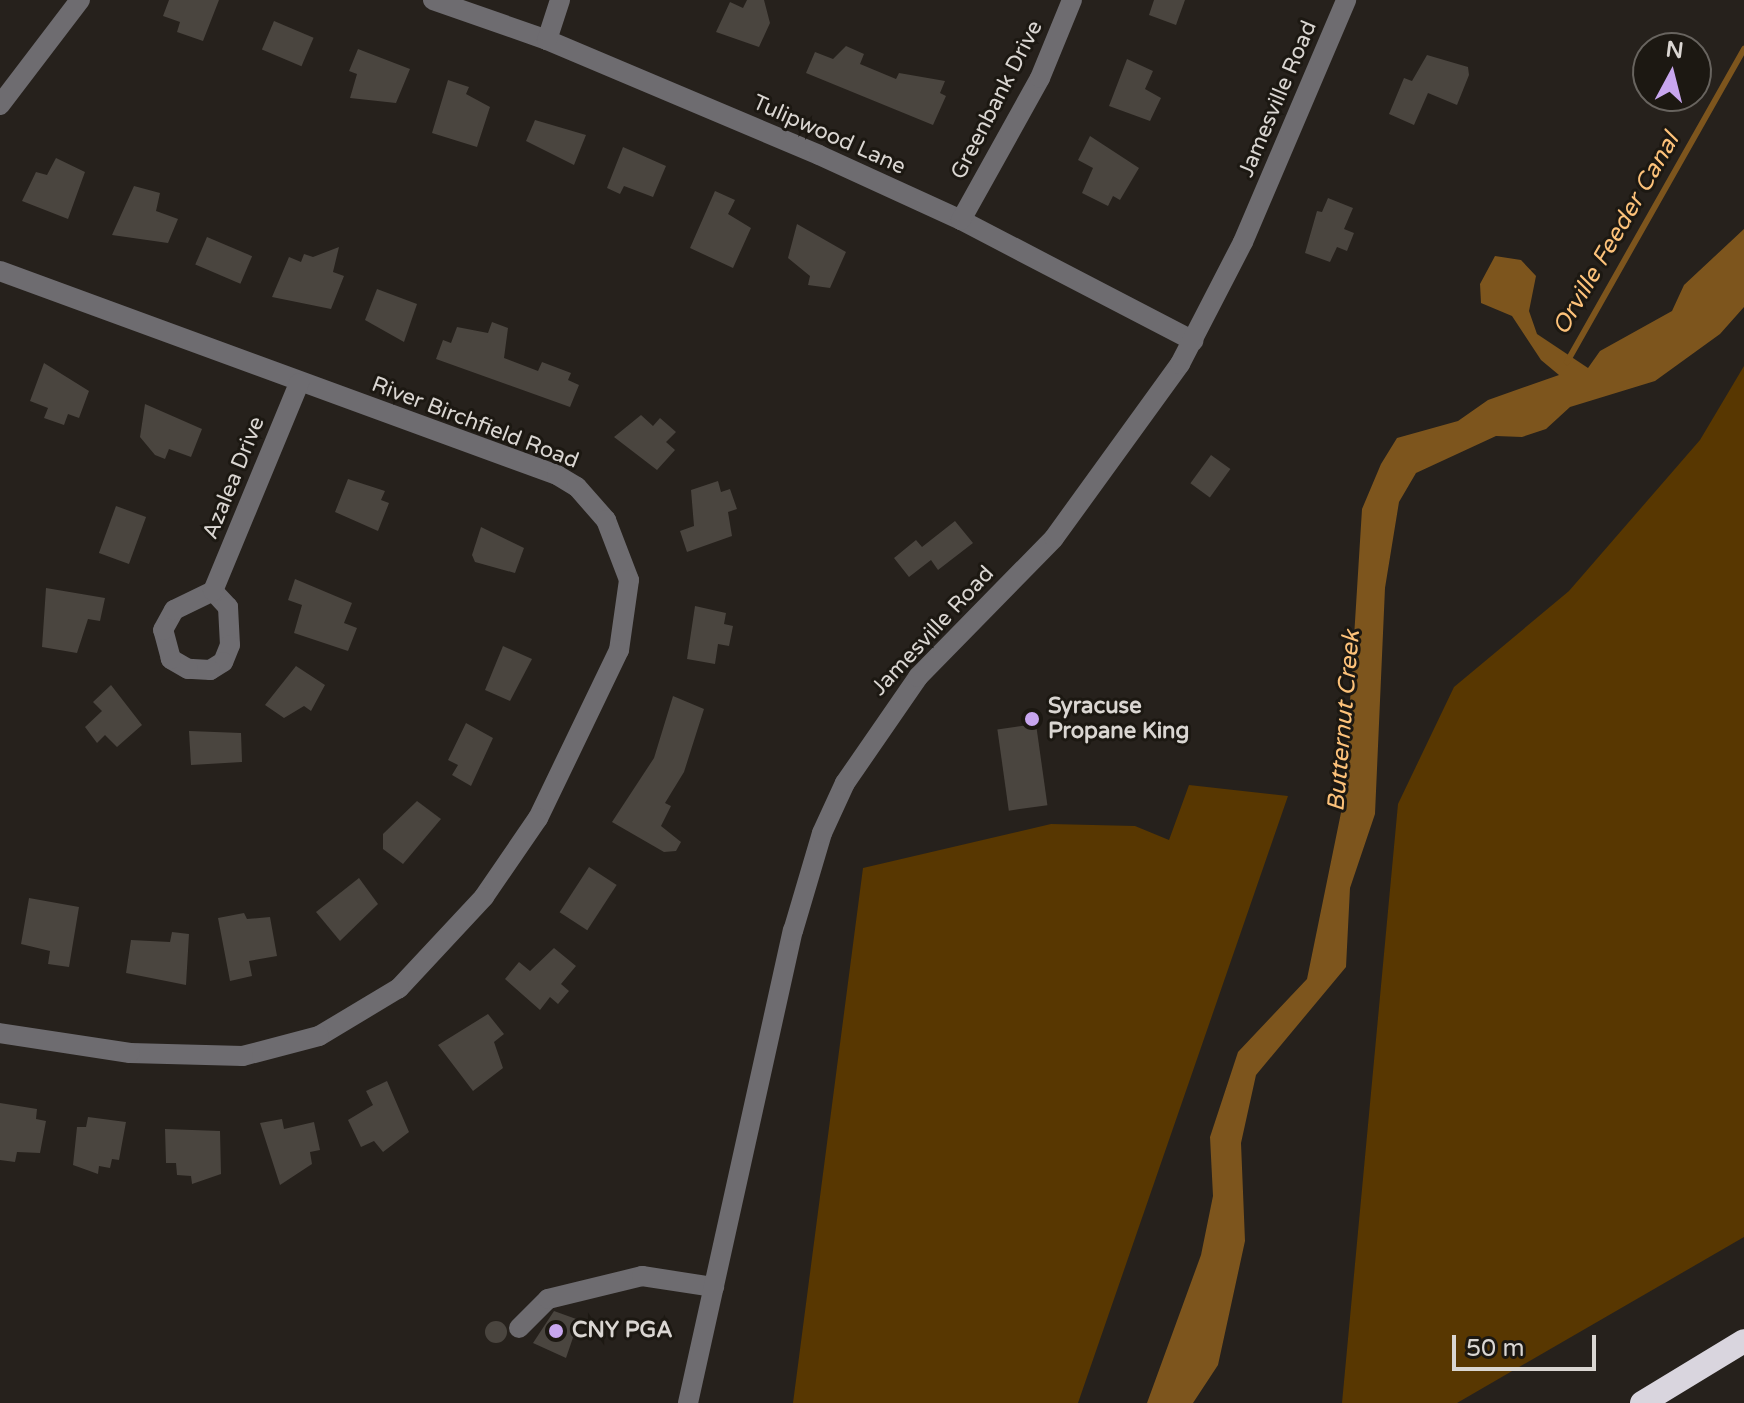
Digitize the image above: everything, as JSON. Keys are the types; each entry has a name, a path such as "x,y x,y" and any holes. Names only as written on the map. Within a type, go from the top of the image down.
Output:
{"highway":[{"path":"1642,1403 1744,1341"}],"street":[{"path":"0,105 80,0"},
{"name":"Tulipwood Lane","path":"433,0 547,40 961,220 1193,341"},
{"path":"547,40 560,0"},
{"name":"Greenbank Drive","path":"961,220 1034,90 1072,0"},
{"name":"Jamesville Road","path":"688,1403 793,931 822,833 845,783 918,677 1054,538 1125,447 1193,341 1243,242 1346,0"},
{"name":"River Birchfield Road","path":"0,271 557,475 577,487 606,520 629,580 627,616 586,729 506,868 437,953 368,1010 319,1036 208,1059 0,1033"},
{"name":"Azalea Drive","path":"213,591 299,383"},
{"path":"519,1328 548,1299 642,1276 714,1287"}],"shaded area":[{"path":"1744,229 1744,307 1720,334 1655,381 1570,407 1546,429 1522,437 1496,436 1416,473 1399,502 1385,588 1375,814 1350,888 1346,967 1256,1075 1241,1143 1245,1241 1218,1365 1193,1403 1147,1403 1201,1255 1213,1196 1210,1137 1238,1052 1307,979 1344,798 1362,509 1381,464 1397,438 1458,421 1488,400 1559,375 1541,360 1512,316 1481,303 1480,284 1495,256 1521,260 1536,276 1529,311 1537,334 1588,368 1600,351 1672,311 1684,285"},
{"path":"1744,366 1744,1237 1457,1403 1342,1403 1398,804 1454,687 1569,591 1700,440"},
{"path":"1189,785 1288,796 1078,1403 793,1403 863,868 1051,824 1135,826 1169,840"}],"building":[{"path":"169,0 219,0 203,41 177,32 180,22 163,16"},
{"path":"747,0 764,0 770,23 759,47 716,32 730,2 743,8"},
{"path":"1154,0 1185,0 1176,25 1149,15"},
{"path":"274,21 314,38 301,66 262,50"},
{"path":"846,46 864,54 860,64 896,79 899,73 945,81 940,93 946,96 933,125 806,73 815,52 833,59"},
{"path":"358,49 410,69 396,103 350,98 357,74 349,71"},
{"path":"1427,55 1468,67 1469,75 1457,105 1428,93 1414,125 1389,114 1404,78 1412,81"},
{"path":"1127,59 1153,71 1145,89 1161,98 1150,121 1109,106"},
{"path":"448,80 469,87 466,94 490,107 477,147 432,133"},
{"path":"535,120 586,135 574,165 526,141"},
{"path":"1090,136 1139,168 1120,200 1113,196 1108,206 1082,193 1093,168 1078,160"},
{"path":"623,147 666,166 653,197 624,186 620,194 607,188"},
{"path":"56,158 85,172 68,219 22,201 36,172 47,175"},
{"path":"134,186 160,193 156,211 178,219 168,243 112,235"},
{"path":"715,191 735,200 728,214 751,228 733,268 690,248"},
{"path":"1328,198 1353,208 1344,229 1354,233 1347,251 1337,247 1330,262 1305,253 1317,211 1322,212"},
{"path":"797,224 846,252 830,288 808,285 810,276 788,258"},
{"path":"207,237 252,256 240,284 195,265"},
{"path":"339,247 333,272 344,276 331,309 272,297 289,257 301,262 304,254 313,257"},
{"path":"377,289 417,304 404,342 365,320"},
{"path":"492,322 508,328 504,358 538,371 542,362 571,373 568,380 579,385 570,407 436,359 443,340 451,343 457,327 488,333"},
{"path":"44,363 89,391 79,418 68,414 64,425 44,418 48,408 30,401"},
{"path":"145,404 202,429 191,457 169,449 165,459 155,455 140,437"},
{"path":"641,415 653,426 660,418 676,432 666,442 675,450 657,470 614,437"},
{"path":"1211,455 1230,469 1210,497 1190,483"},
{"path":"348,479 385,491 381,500 389,503 378,531 335,512"},
{"path":"718,481 721,492 730,489 737,509 728,512 732,536 687,552 680,531 694,526 691,490"},
{"path":"116,506 146,517 129,564 99,553"},
{"path":"955,521 973,543 938,570 931,560 909,577 894,558 916,540 922,547"},
{"path":"481,527 524,548 515,573 475,562 472,555"},
{"path":"295,579 352,603 344,623 357,628 348,651 294,633 302,605 288,600"},
{"path":"46,588 105,598 100,621 88,619 77,653 42,647"},
{"path":"695,606 726,613 724,624 733,626 729,646 718,644 715,664 687,659"},
{"path":"503,646 532,659 510,701 485,690"},
{"path":"296,666 325,685 311,711 304,706 284,718 265,705"},
{"path":"111,685 142,725 117,747 105,735 97,743 85,727 102,711 93,702"},
{"path":"673,696 704,709 684,772 665,803 671,806 661,826 681,842 676,851 664,852 612,822 654,758"},
{"path":"466,723 493,738 471,786 452,775 458,765 448,760"},
{"path":"1036,724 1047,805 1009,811 997,729"},
{"path":"189,731 241,733 242,762 191,765"},
{"path":"417,801 441,819 403,864 383,849 383,834"},
{"path":"589,867 617,885 587,930 560,912"},
{"path":"359,878 378,904 340,941 316,912"},
{"path":"29,898 79,907 69,967 48,964 50,951 21,944"},
{"path":"244,913 247,919 270,917 277,956 249,961 252,976 230,981 218,918"},
{"path":"172,932 189,934 186,985 126,973 131,940 170,942"},
{"path":"554,948 576,966 561,984 569,991 558,1004 550,997 540,1010 505,979 519,962 530,971"},
{"path":"488,1014 504,1034 494,1042 503,1068 473,1091 438,1045"},
{"path":"387,1081 409,1132 383,1152 374,1141 361,1147 348,1120 373,1105 366,1091"},
{"path":"0,1103 37,1109 36,1119 46,1121 40,1153 17,1152 15,1162 0,1160"},
{"path":"88,1117 126,1122 119,1160 112,1159 110,1168 99,1166 98,1174 73,1165 77,1127 86,1127"},
{"path":"282,1119 284,1129 314,1122 320,1150 310,1152 312,1164 280,1185 260,1123"},
{"path":"165,1129 220,1131 221,1174 192,1184 191,1176 177,1175 176,1163 166,1163"},
{"name":"CNY PGA","path":"554,1311 579,1320 566,1358 533,1343"},
{"path":"496,1321 504,1324 507,1332 504,1340 496,1343 488,1340 485,1332 488,1324"}],"waterway":[{"name":"Orville Feeder Canal","path":"1567,362 1744,49"}],"place":[{"name":"Syracuse Propane King","path":"1032,719"},
{"name":"CNY PGA","path":"556,1331"}],"water label":[{"name":"Butternut Creek","path":"1344,721"}]}
